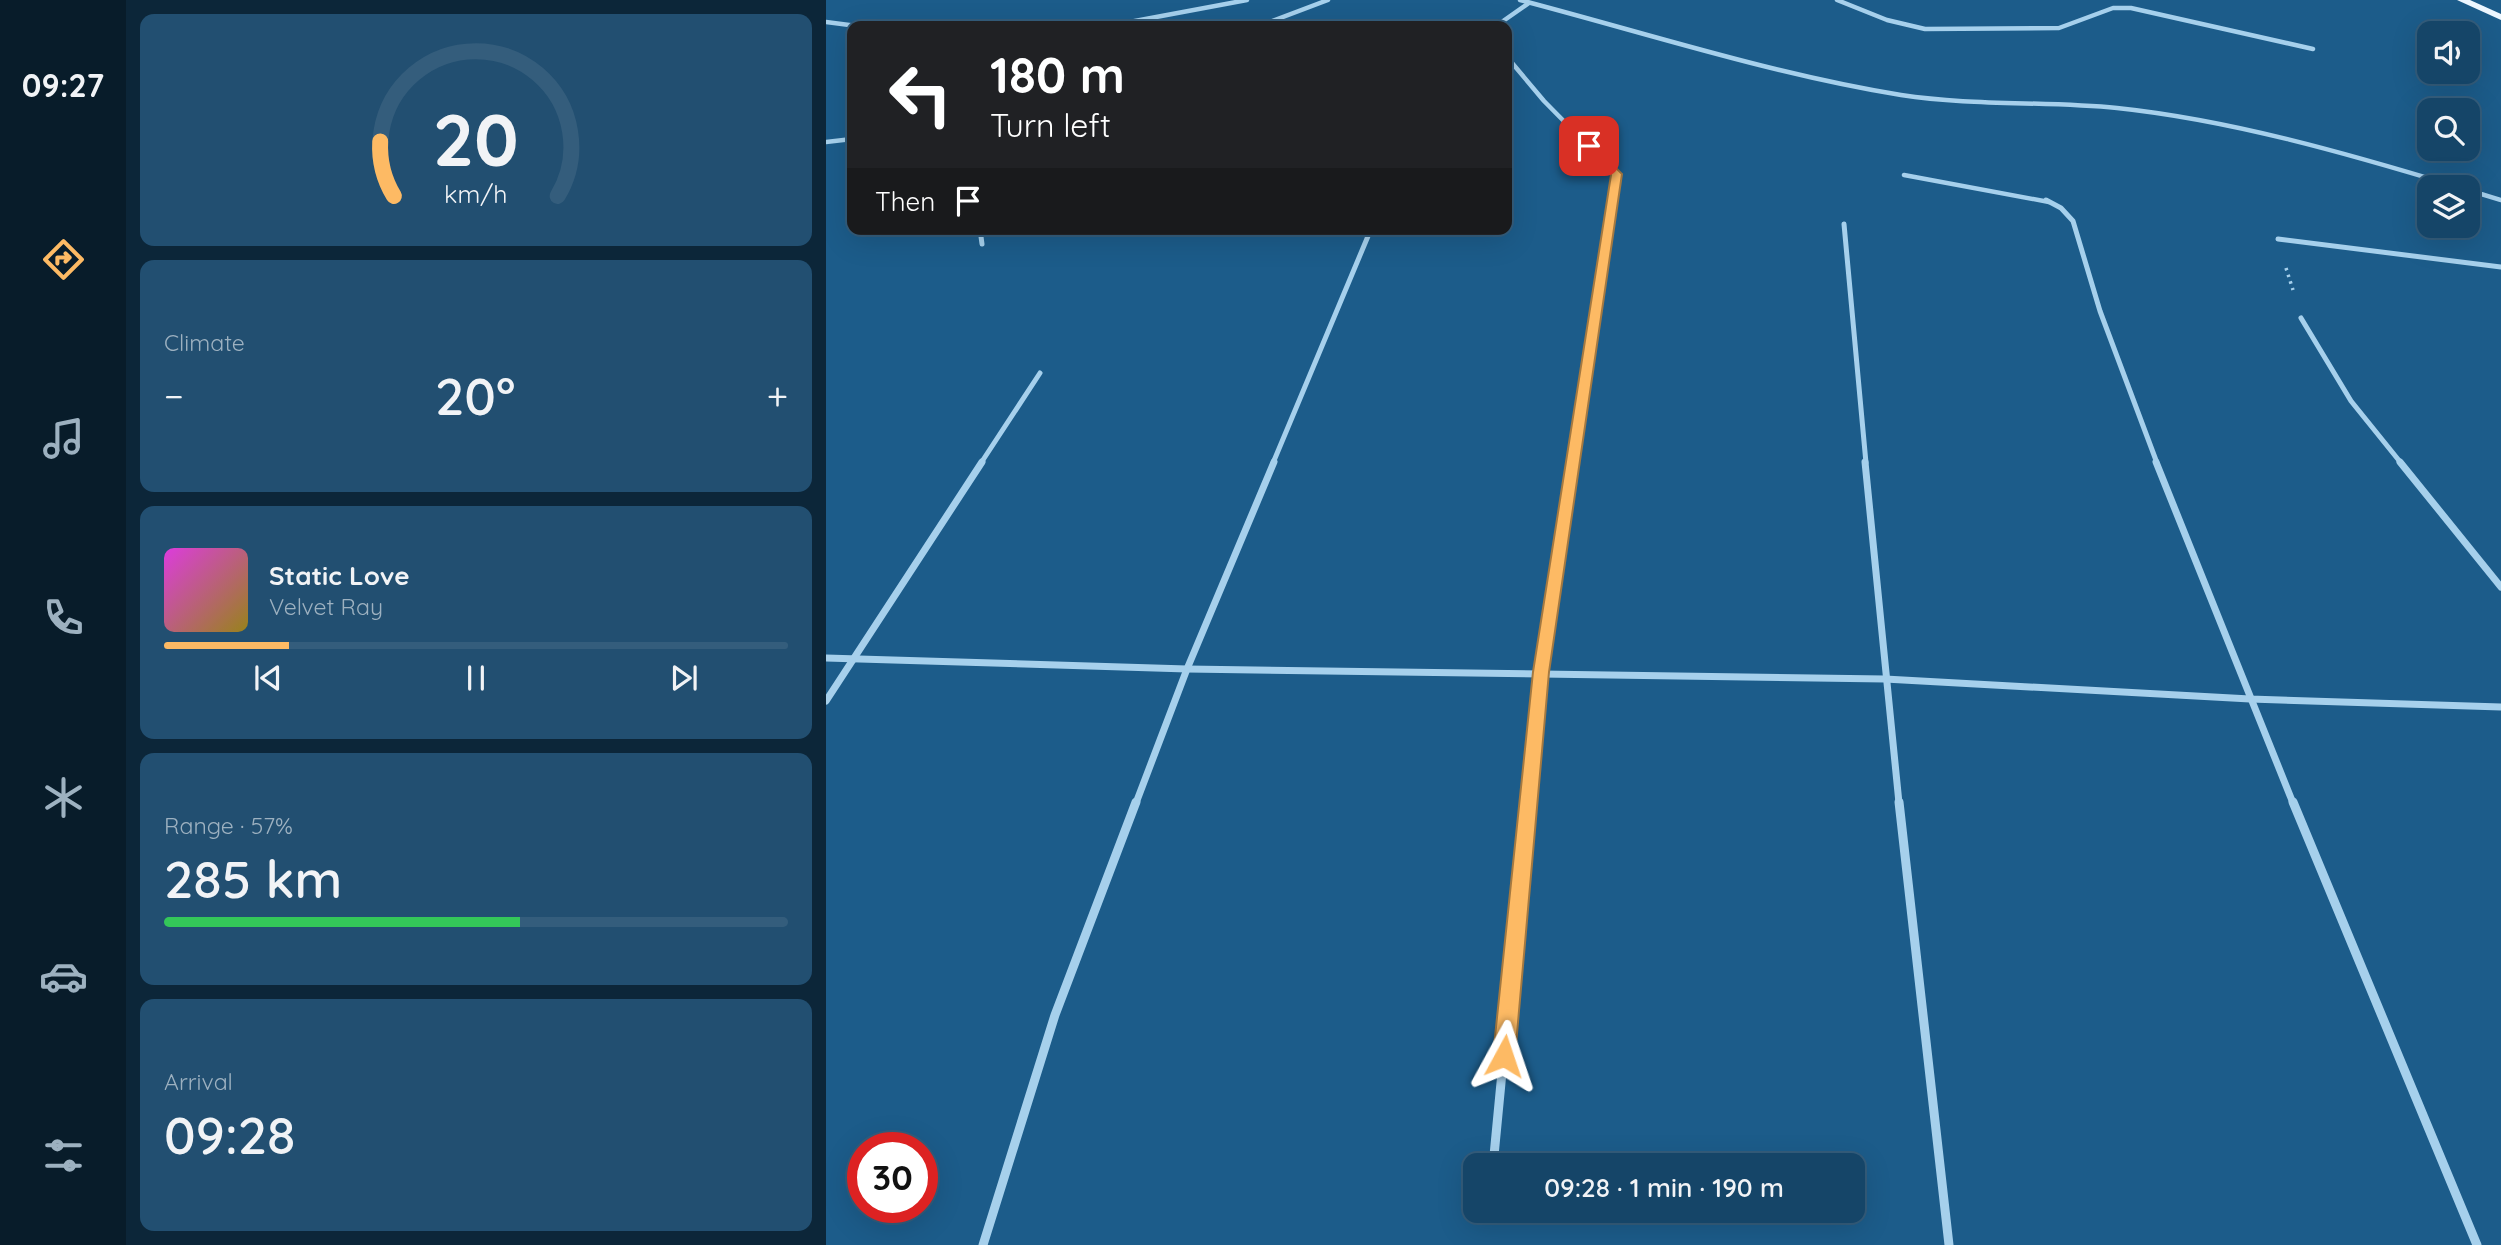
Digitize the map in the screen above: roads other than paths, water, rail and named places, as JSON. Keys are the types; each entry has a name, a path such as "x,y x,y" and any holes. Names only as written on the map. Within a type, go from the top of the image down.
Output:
{"main road":[{"path":"2462,0 2501,17"}],"street":[{"path":"1135,21 1247,0"},
{"path":"1281,21 1328,0"},
{"path":"1520,0 1821,80 1903,95 2013,105 2116,108 2195,120 2379,163 2418,175"},
{"path":"1837,0 1887,20 1925,29 2059,28 2113,8 2131,8 2313,49"},
{"path":"1503,21 1529,3"},
{"path":"826,22 847,25"},
{"path":"1494,1153 1541,672 1616,174 1544,101 1512,63"},
{"path":"826,142 847,140"},
{"path":"1904,175 2044,199 2061,208 2073,221 2100,311 2144,431 2250,699 2477,1245"},
{"path":"2480,194 2501,200"},
{"path":"1844,224 1885,679 1949,1245"},
{"path":"981,235 982,244"},
{"path":"983,1245 1055,1015 1187,669 1368,235"},
{"path":"2278,239 2501,267"},
{"path":"2301,318 2351,401 2501,587"},
{"path":"826,701 1040,373"},
{"path":"826,658 1187,669 1885,679 2250,699 2501,707"}]}
